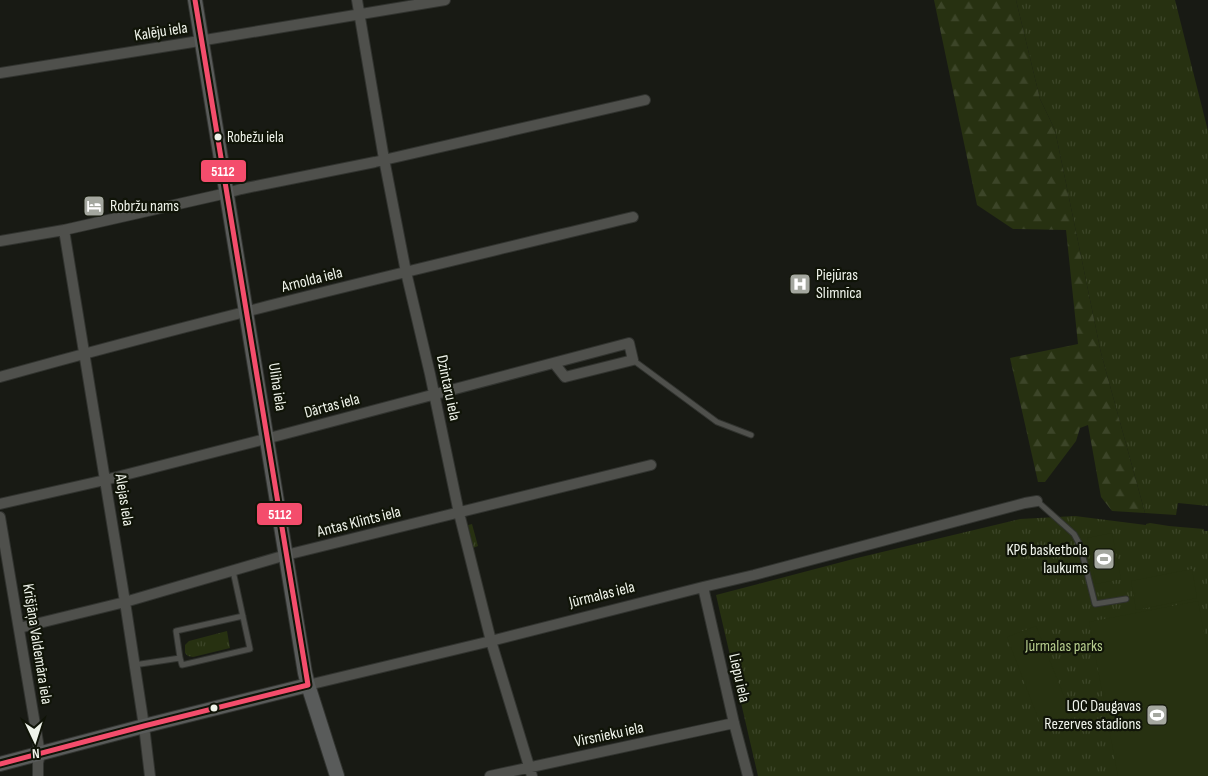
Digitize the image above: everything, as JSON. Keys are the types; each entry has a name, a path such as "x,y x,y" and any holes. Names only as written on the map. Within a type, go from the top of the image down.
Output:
{"main road":[{"name":"Uliha iela","path":"195,0 308,685 337,776"},
{"name":"Jūrmalas iela","path":"0,764 308,685"}],"street":[{"name":"Dzintaru iela","path":"357,0 384,159 406,272 430,374 459,513 490,641 530,772"},
{"name":"Kalēju iela","path":"0,73 445,0"},
{"path":"0,241 64,230 241,189 375,162 644,100"},
{"name":"Arnolda iela","path":"0,377 84,353 246,312 633,217"},
{"name":"Alejas iela","path":"64,230 106,480 150,776"},
{"name":"Dārtas iela","path":"0,504 106,480 629,343 633,360"},
{"path":"554,362 565,376 633,360"},
{"name":"Antas Klints iela","path":"19,628 125,602 286,555 651,465"},
{"name":"Jūrmalas iela","path":"308,685 754,575 927,528 1038,501"},
{"name":"Krišjāņa Valdemāra iela","path":"0,517 40,754 38,776"},
{"name":"Liepu iela","path":"703,587 748,776"},
{"name":"Virsnieku iela","path":"490,776 530,772 734,723"}],"lane":[{"path":"633,360 717,422 751,435"},
{"path":"1038,501 1074,534 1080,545 1095,604 1126,599"},
{"path":"233,572 243,616 250,649 182,665 176,631 243,616"},
{"path":"134,665 180,658"}],"green space":[{"path":"934,0 1016,0 1040,99 1055,130 1101,353 1145,513 1112,511 1101,497 1088,425 1080,428 1076,441 1045,482 1038,482 1010,358 1078,344 1066,230 1013,229 977,205"},
{"path":"1016,0 1175,0 1208,131 1208,506 1178,503 1176,515 1145,513 1101,353 1055,130 1040,99"},
{"name":"Jūrmalas parks","path":"1075,516 1146,525 1150,523 1204,529 1204,531 1208,531 1208,776 758,776 716,595 857,558 1020,519"},
{"path":"472,524 478,546 473,548 468,525"},
{"name":"KP6 basketbola laukums","path":"1112,533 1121,579 1096,584 1087,538"},
{"path":"1192,569 1197,598 1136,610 1131,581"},
{"name":"LOC Daugavas Rezerves stadions","path":"1198,601 1208,654 1208,776 1118,776 1089,622"},
{"path":"1036,626 1073,719 1043,731 1007,637"},
{"path":"227,631 230,648 193,657 185,653 185,645 189,641"}],"transit line":[{"name":"5112","path":"195,0 308,685"},
{"name":"5112","path":"0,764 308,685"}],"place":[{"name":"Robežu iela","path":"218,137"},
{"name":"Robržu nams","path":"94,206"},
{"name":"Piejūras Slimnīca","path":"800,284"},
{"name":"KP6 basketbola laukums","path":"1104,559"},
{"name":"LOC Daugavas Rezerves stadions","path":"1157,715"}]}
